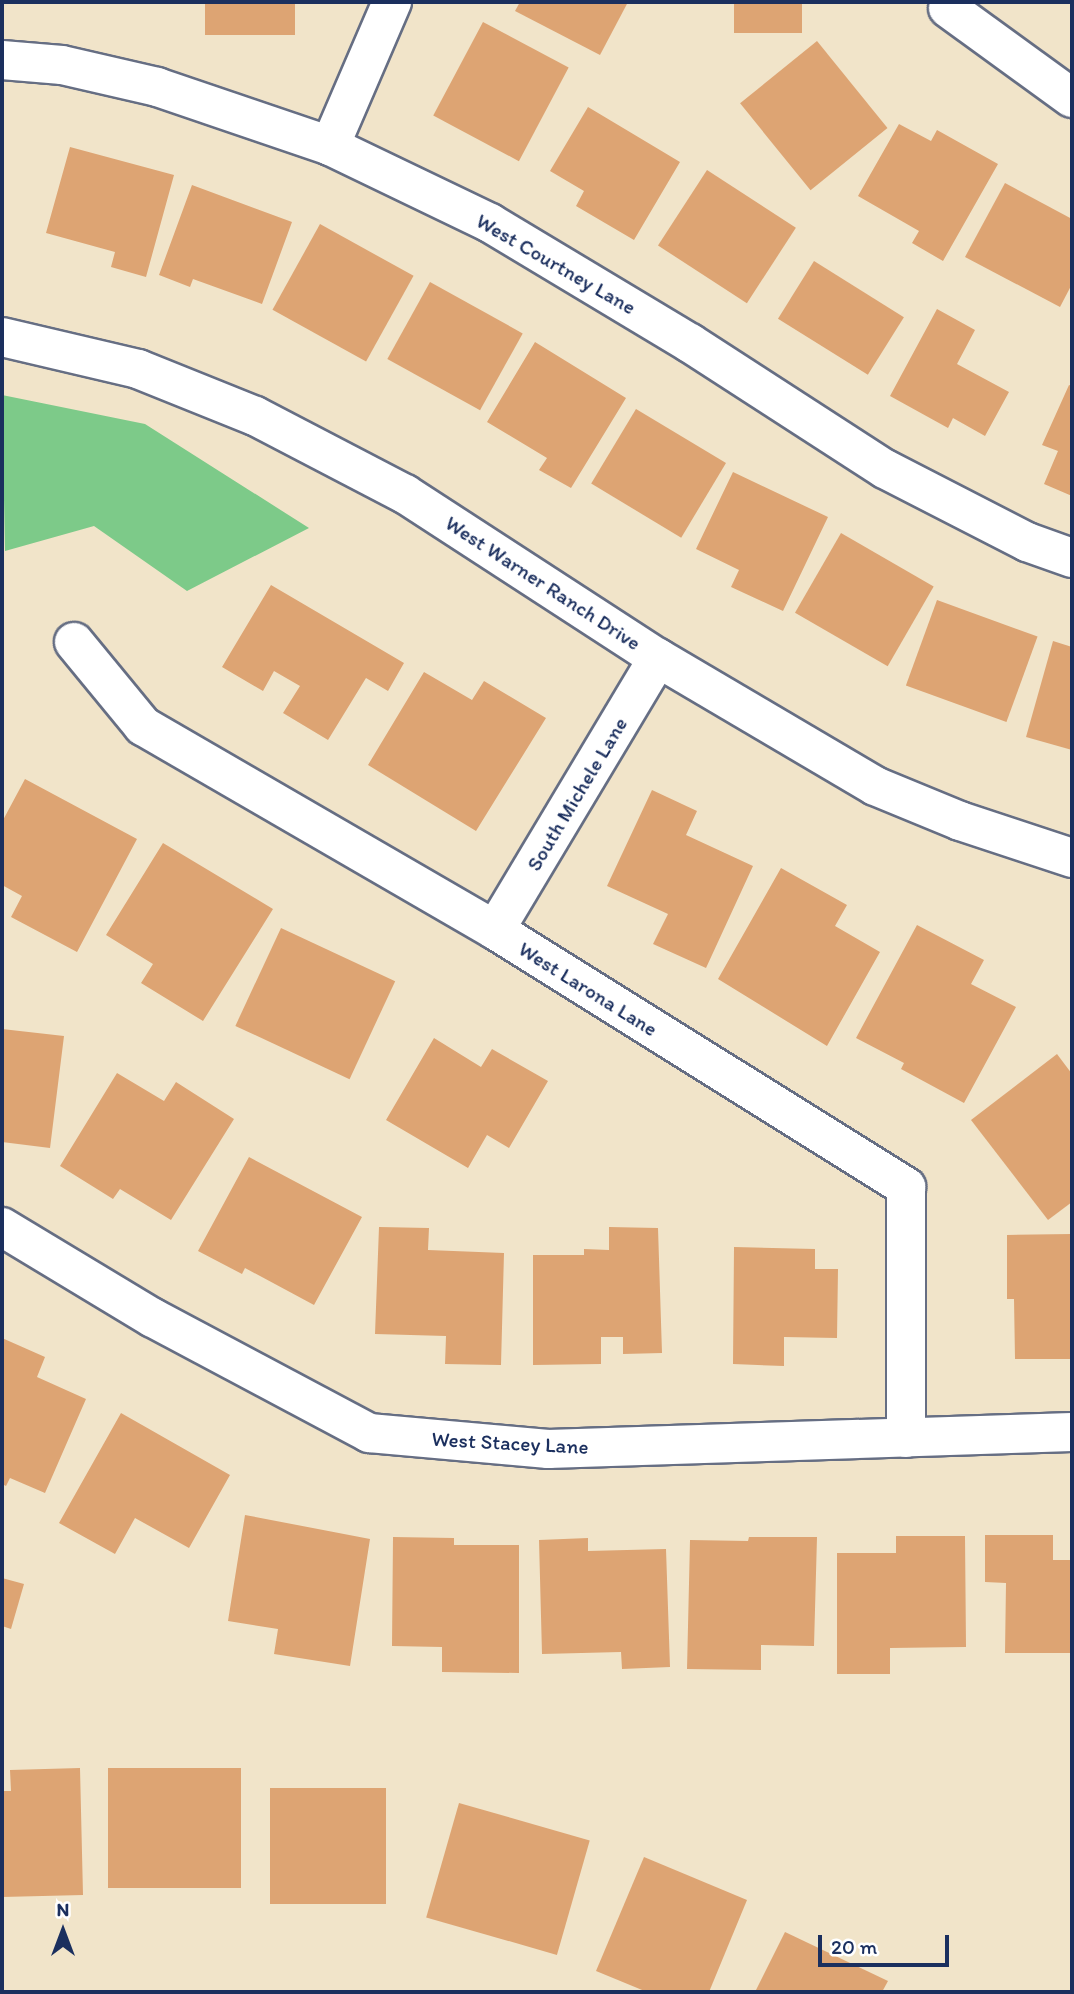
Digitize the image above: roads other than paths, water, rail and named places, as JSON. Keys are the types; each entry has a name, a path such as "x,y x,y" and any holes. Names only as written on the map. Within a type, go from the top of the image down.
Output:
{"street":[{"path":"330,146 392,2"},
{"path":"948,8 1072,98"},
{"name":"West Courtney Lane","path":"2,60 62,65 157,87 330,146 490,223 690,343 885,469 1027,542 1072,558"},
{"name":"West Warner Ranch Drive","path":"2,337 138,369 255,416 404,494 658,658 875,786 960,821 1072,858"},
{"name":"West Larona Lane","path":"74,642 143,726 495,930 906,1187 906,1438"},
{"name":"South Michele Lane","path":"495,930 658,658"},
{"name":"West Stacey Lane","path":"2,1227 153,1318 369,1433 548,1449 1072,1432"}]}
